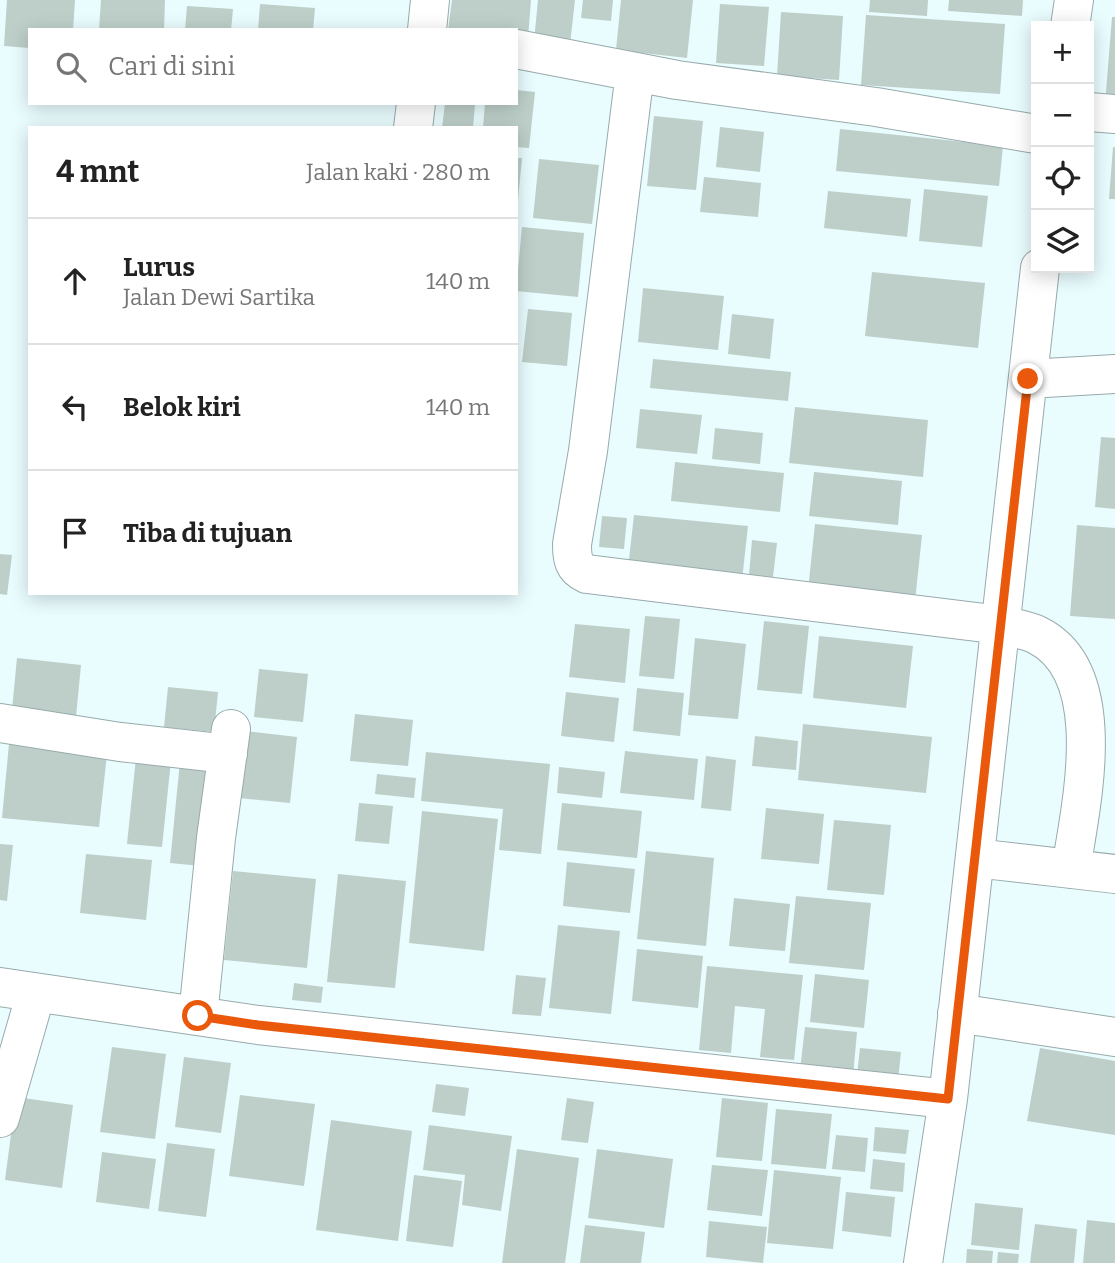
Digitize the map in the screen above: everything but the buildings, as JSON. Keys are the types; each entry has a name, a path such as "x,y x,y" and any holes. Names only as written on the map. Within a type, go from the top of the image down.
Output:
{"street":[{"path":"427,28 430,0"},
{"path":"1071,21 1074,0"},
{"path":"518,49 677,80 876,107 1031,133"},
{"path":"635,72 614,253 572,544 572,558 576,567 587,574 1001,625 1038,635 1065,657 1079,689 1087,734 1084,786 1070,869"},
{"path":"413,126 416,105"},
{"path":"1094,112 1115,114"},
{"path":"923,1263 948,1099 1039,273"},
{"path":"1028,379 1115,374"},
{"path":"0,723 120,742 229,742 216,838 198,1016"},
{"path":"975,858 1115,874"},
{"path":"0,1118 18,990 258,1025 948,1099"},
{"path":"957,1013 1115,1037"}],"route":[{"path":"198,1016 258,1025 948,1099 1028,379"}]}
